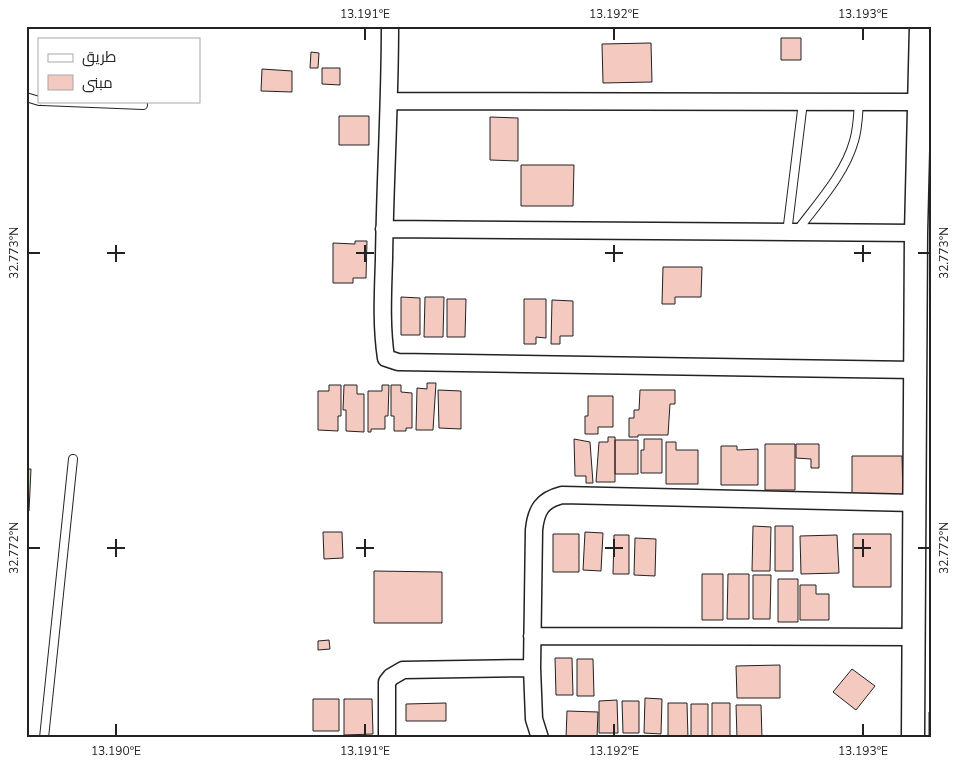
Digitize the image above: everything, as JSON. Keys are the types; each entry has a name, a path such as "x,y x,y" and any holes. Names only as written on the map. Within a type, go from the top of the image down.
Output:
{"street":[{"path":"390,26 390,101 384,229 383,339 386,358 398,362 915,370"},
{"path":"911,26 921,26 916,234 913,738"},
{"path":"390,101 920,102"},
{"path":"384,229 916,234"},
{"path":"540,738 534,719 532,668 535,522 541,505 550,498 562,495 914,503"},
{"path":"532,636 913,637"},
{"path":"387,738 387,682 397,672 403,670 532,668"}],"lane":[{"path":"66,102 143,105"},
{"path":"792,233 803,102"},
{"path":"792,233 846,161 854,143 858,126 859,102"},
{"path":"44,738 74,459"}],"building":[{"path":"781,38 801,38 801,60 781,60"},
{"path":"651,43 652,82 603,83 602,44"},
{"path":"311,52 319,53 318,68 310,68"},
{"path":"322,68 340,68 340,85 322,84"},
{"path":"262,69 292,71 292,92 261,91"},
{"path":"339,116 369,116 369,145 339,145"},
{"path":"490,117 518,118 518,161 490,160"},
{"path":"521,165 574,165 573,206 521,206"},
{"path":"355,241 367,241 366,278 353,278 353,283 333,283 333,243 355,244"},
{"path":"663,267 702,267 701,297 675,297 675,304 662,304"},
{"path":"401,297 420,298 420,335 401,335"},
{"path":"425,297 444,297 443,337 424,337"},
{"path":"447,299 466,299 465,337 447,337"},
{"path":"524,299 546,299 546,338 536,337 536,344 524,344"},
{"path":"552,300 573,301 573,336 560,336 560,344 551,344"},
{"path":"427,383 436,383 433,430 416,430 417,388 427,389"},
{"path":"329,385 341,385 341,416 338,416 338,431 318,430 318,391 329,391"},
{"path":"344,385 357,385 357,394 364,394 364,432 346,431 346,410 343,410"},
{"path":"382,385 389,385 388,416 385,416 385,429 371,429 371,432 368,432 368,391 382,391"},
{"path":"391,385 401,385 401,392 412,393 412,428 406,428 406,431 394,431 394,416 391,416"},
{"path":"438,390 461,391 461,429 439,428"},
{"path":"640,390 675,390 675,404 670,404 668,435 638,435 638,437 629,437 629,418 634,418 634,410 639,410"},
{"path":"588,396 613,396 613,427 598,427 598,434 585,434 585,416 588,416"},
{"path":"608,437 615,437 615,482 596,482 599,442 608,442"},
{"path":"574,439 590,442 593,483 586,483 586,476 575,476"},
{"path":"644,439 662,439 662,473 641,473 641,450 644,450"},
{"path":"615,440 638,440 638,474 615,474"},
{"path":"666,442 676,442 676,450 698,450 698,484 666,484"},
{"path":"765,444 795,444 795,490 765,490"},
{"path":"796,444 819,444 819,468 811,468 811,459 796,458"},
{"path":"721,446 737,446 737,450 758,449 758,485 721,485"},
{"path":"852,456 902,456 903,497 852,498"},
{"path":"26,469 31,469 29,511 26,511"},
{"path":"753,526 771,527 770,571 752,571"},
{"path":"775,526 793,526 793,571 775,571"},
{"path":"323,532 342,532 343,558 324,559"},
{"path":"585,532 603,533 601,571 583,570"},
{"path":"553,534 579,534 579,572 553,572"},
{"path":"853,534 891,534 891,587 853,587"},
{"path":"614,535 629,535 629,574 613,574"},
{"path":"837,535 839,573 801,574 800,536"},
{"path":"635,538 656,539 655,576 634,575"},
{"path":"374,571 442,572 442,623 374,623"},
{"path":"702,574 723,574 723,620 702,620"},
{"path":"728,574 749,574 749,619 727,619"},
{"path":"753,575 771,575 770,619 753,619"},
{"path":"778,579 798,579 798,622 778,622"},
{"path":"800,585 816,585 816,594 829,594 829,620 800,620"},
{"path":"329,640 330,649 318,650 318,641"},
{"path":"555,658 572,658 573,695 556,695"},
{"path":"577,659 593,659 594,696 577,696"},
{"path":"780,665 780,698 737,698 736,666"},
{"path":"852,669 875,686 856,710 833,692"},
{"path":"645,698 662,699 661,734 644,733"},
{"path":"313,699 339,699 339,731 313,731"},
{"path":"344,699 372,699 373,734 344,735"},
{"path":"617,700 618,733 599,733 599,701"},
{"path":"622,701 639,701 639,733 623,733"},
{"path":"446,703 446,721 406,721 406,704"},
{"path":"668,703 687,703 688,738 668,738"},
{"path":"712,703 730,703 730,737 712,737"},
{"path":"691,704 708,704 708,738 691,738"},
{"path":"736,705 761,705 762,738 737,738"},
{"path":"567,711 598,712 597,738 566,738"},
{"path":"929,712 932,712 932,738 929,738"}]}
